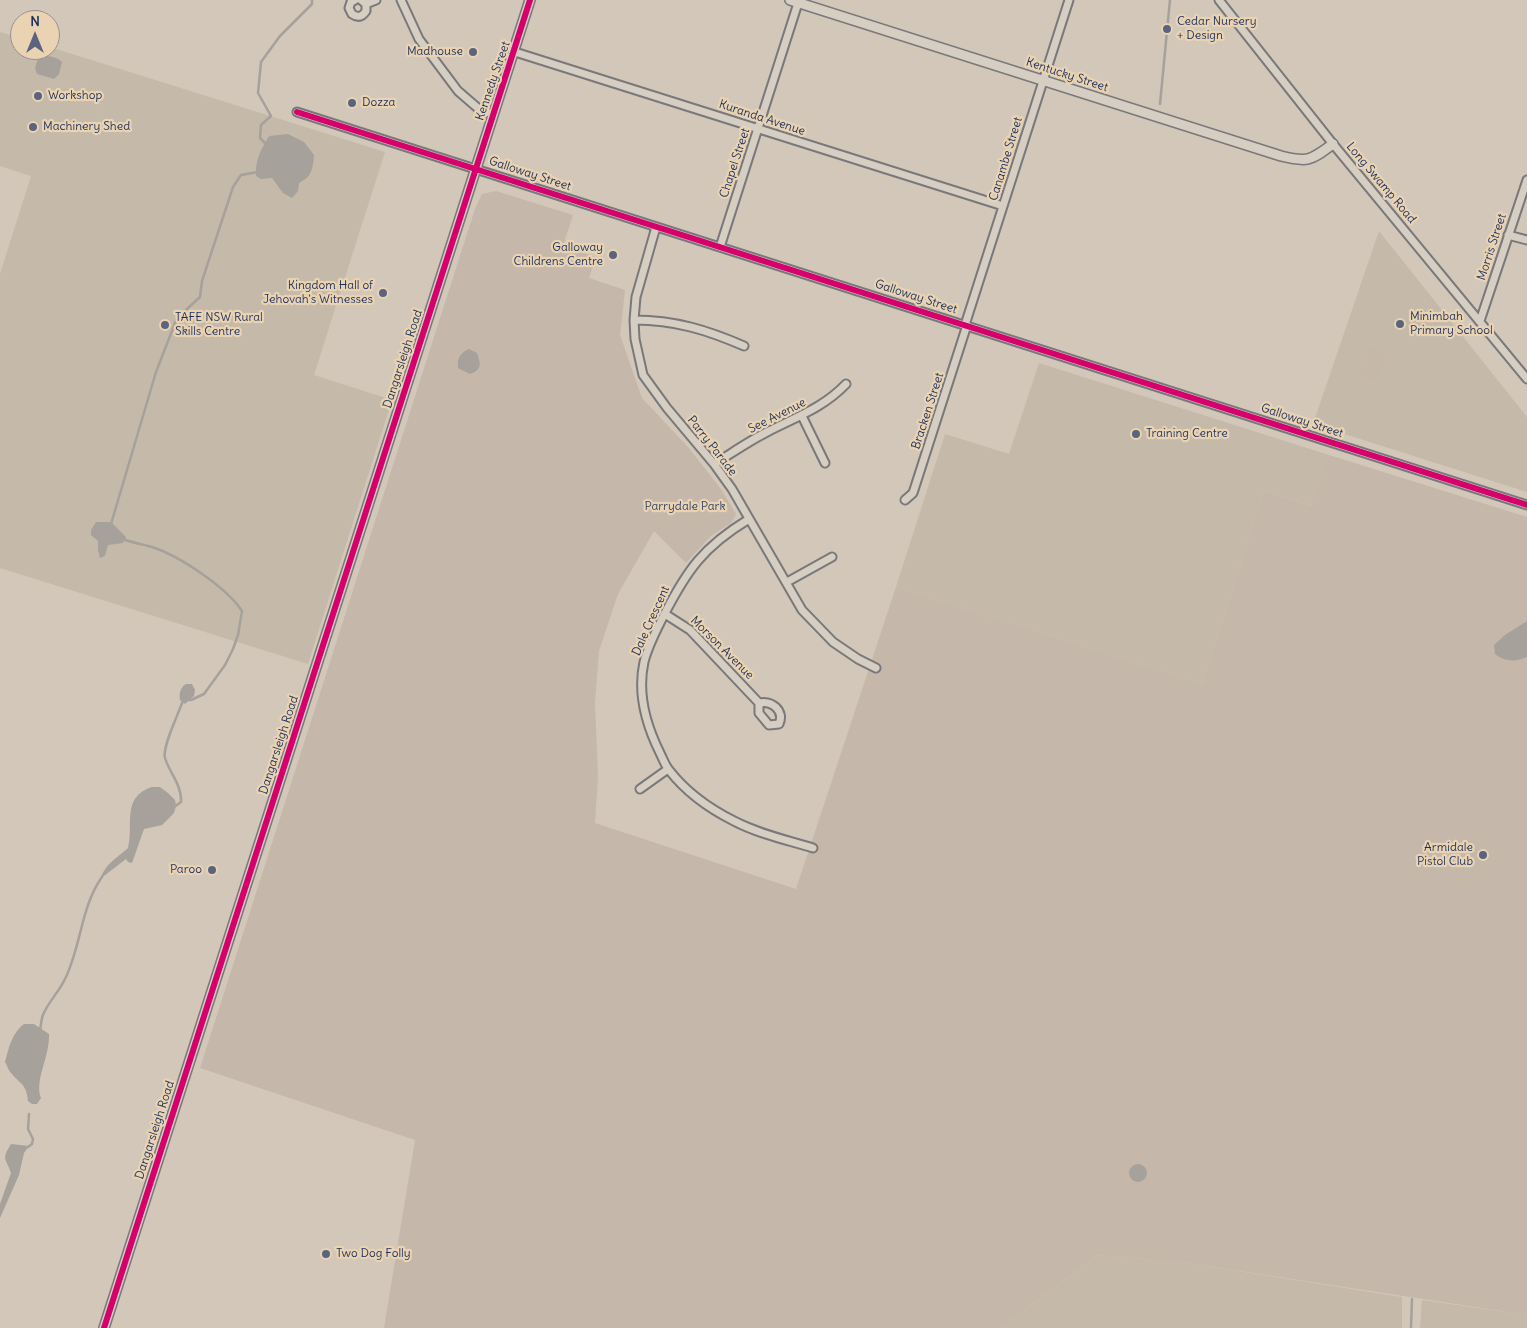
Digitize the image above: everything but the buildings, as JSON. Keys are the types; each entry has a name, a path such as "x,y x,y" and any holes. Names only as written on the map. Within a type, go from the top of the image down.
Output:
{"street":[{"path":"355,0 349,8 355,16 362,16 366,11 363,2 376,0"},
{"path":"401,0 419,39 458,91 480,110 493,114"},
{"name":"Kennedy Street","path":"476,169 515,52 530,0"},
{"name":"Canambe Street","path":"966,325 1069,0"},
{"name":"Long Swamp Road","path":"1219,0 1333,144 1527,379"},
{"name":"Kentucky Street","path":"796,1 1297,160 1311,160 1333,144"},
{"name":"Chapel Street","path":"720,247 796,1"},
{"name":"Kuranda Avenue","path":"515,52 1003,206"},
{"name":"Galloway Street","path":"297,112 1527,505"},
{"name":"Dangarsleigh Road","path":"104,1328 476,169"},
{"name":"Morris Street","path":"1480,321 1508,234 1526,190 1527,180"},
{"name":"Parry Parade","path":"656,227 636,297 635,339 643,375 667,408 714,464 750,519 802,610 833,642 858,659 876,668"},
{"path":"1508,234 1527,240"},
{"path":"634,320 688,325 744,346"},
{"name":"Bracken Street","path":"905,500 913,493 966,325"},
{"name":"See Avenue","path":"714,464 766,432 802,416 834,398 846,384"},
{"path":"802,416 825,463"},
{"name":"Dale Crescent","path":"750,519 713,544 694,564 679,585 648,648 644,663 642,695 648,726 668,769 706,805 735,822 813,848"},
{"path":"786,582 832,557"},
{"name":"Morson Avenue","path":"665,614 690,630 760,702"},
{"path":"640,790 668,769"}],"shaded area":[{"name":"TAFE NSW Rural Skills Centre","path":"0,32 10,35 10,60 60,60 60,50 385,152 314,375 392,400 308,664 0,568 0,274 31,176 0,166"},
{"path":"37,60 59,60 62,62 59,74 54,79 37,74 35,68"},
{"path":"288,134 304,142 314,155 311,172 307,178 299,183 298,191 292,198 283,193 272,178 261,179 256,176 256,165 259,155 269,136"},
{"name":"Minimbah Primary School","path":"1379,231 1527,417 1527,492 1313,424"},
{"path":"469,349 477,353 480,363 477,371 470,374 458,368 460,356"},
{"path":"1039,363 1329,455 1313,506 1264,491 1202,684 896,587 945,434 1009,454"},
{"path":"96,522 111,522 126,537 123,543 108,545 105,556 100,558 98,541 91,535 91,530"},
{"path":"1527,621 1527,657 1511,660 1503,659 1495,654 1494,645 1505,635"},
{"path":"186,684 192,684 195,690 194,696 185,704 180,700 180,695 181,689"},
{"path":"152,787 160,787 175,800 174,813 162,825 144,829 132,863 126,859 100,879 109,865 128,848 132,804 136,797"},
{"path":"24,1024 34,1024 49,1034 49,1042 39,1084 41,1098 37,1104 32,1104 28,1101 23,1085 10,1072 5,1062 14,1036"},
{"path":"11,1144 29,1146 24,1153 19,1175 0,1218 0,1204 11,1173 5,1156"},
{"path":"1138,1164 1144,1167 1147,1173 1144,1179 1138,1182 1132,1179 1129,1173 1132,1167"},
{"path":"1097,1255 1181,1262 1402,1297 1402,1328 1001,1328"},
{"path":"1422,1300 1527,1315 1527,1328 1420,1328"}],"green space":[{"name":"Parrydale Park","path":"496,191 573,215 563,246 596,257 589,278 625,290 620,335 642,398 688,447 721,489 736,514 732,522 711,536 686,563 654,531 618,594 599,651 595,703 598,776 595,823 796,889 896,587 1202,684 1264,491 1312,506 1329,455 1527,517 1527,1315 1181,1262 1097,1255 1001,1328 384,1328 415,1140 200,1068 475,209 482,194"},
{"path":"1371,348 1387,356 1374,380 1358,372"}],"waterway":[{"path":"266,144 260,138 261,125 271,116 258,93 261,62 280,36 312,4 312,0"},
{"path":"1160,104 1170,0"},
{"path":"111,524 156,372 177,318 200,297 202,281 233,187 241,175 258,172"},
{"path":"123,539 163,551 189,565 226,593 242,611 238,635 225,665 204,694 189,700"},
{"path":"174,807 181,802 181,796 178,785 167,764 165,753 171,731 184,701"},
{"path":"40,1030 45,1010 63,984 70,967 85,914 95,888 102,877"},
{"path":"28,1147 32,1144 33,1139 28,1129 29,1114"},
{"path":"1411,1328 1412,1299"}],"cycle path":[{"path":"104,1328 530,0"},
{"path":"297,112 1527,505"}],"place":[{"name":"Cedar Nursery + Design","path":"1167,29"},
{"name":"Madhouse","path":"473,52"},
{"name":"Workshop","path":"38,96"},
{"name":"Dozza","path":"352,103"},
{"name":"Machinery Shed","path":"33,127"},
{"name":"Galloway Childrens Centre","path":"613,255"},
{"name":"Kingdom Hall of Jehovah's Witnesses","path":"383,293"},
{"name":"Minimbah Primary School","path":"1400,324"},
{"name":"TAFE NSW Rural Skills Centre","path":"165,325"},
{"name":"Training Centre","path":"1136,434"},
{"name":"Armidale Pistol Club","path":"1483,855"},
{"name":"Paroo","path":"212,870"},
{"name":"Two Dog Folly","path":"326,1254"}]}
